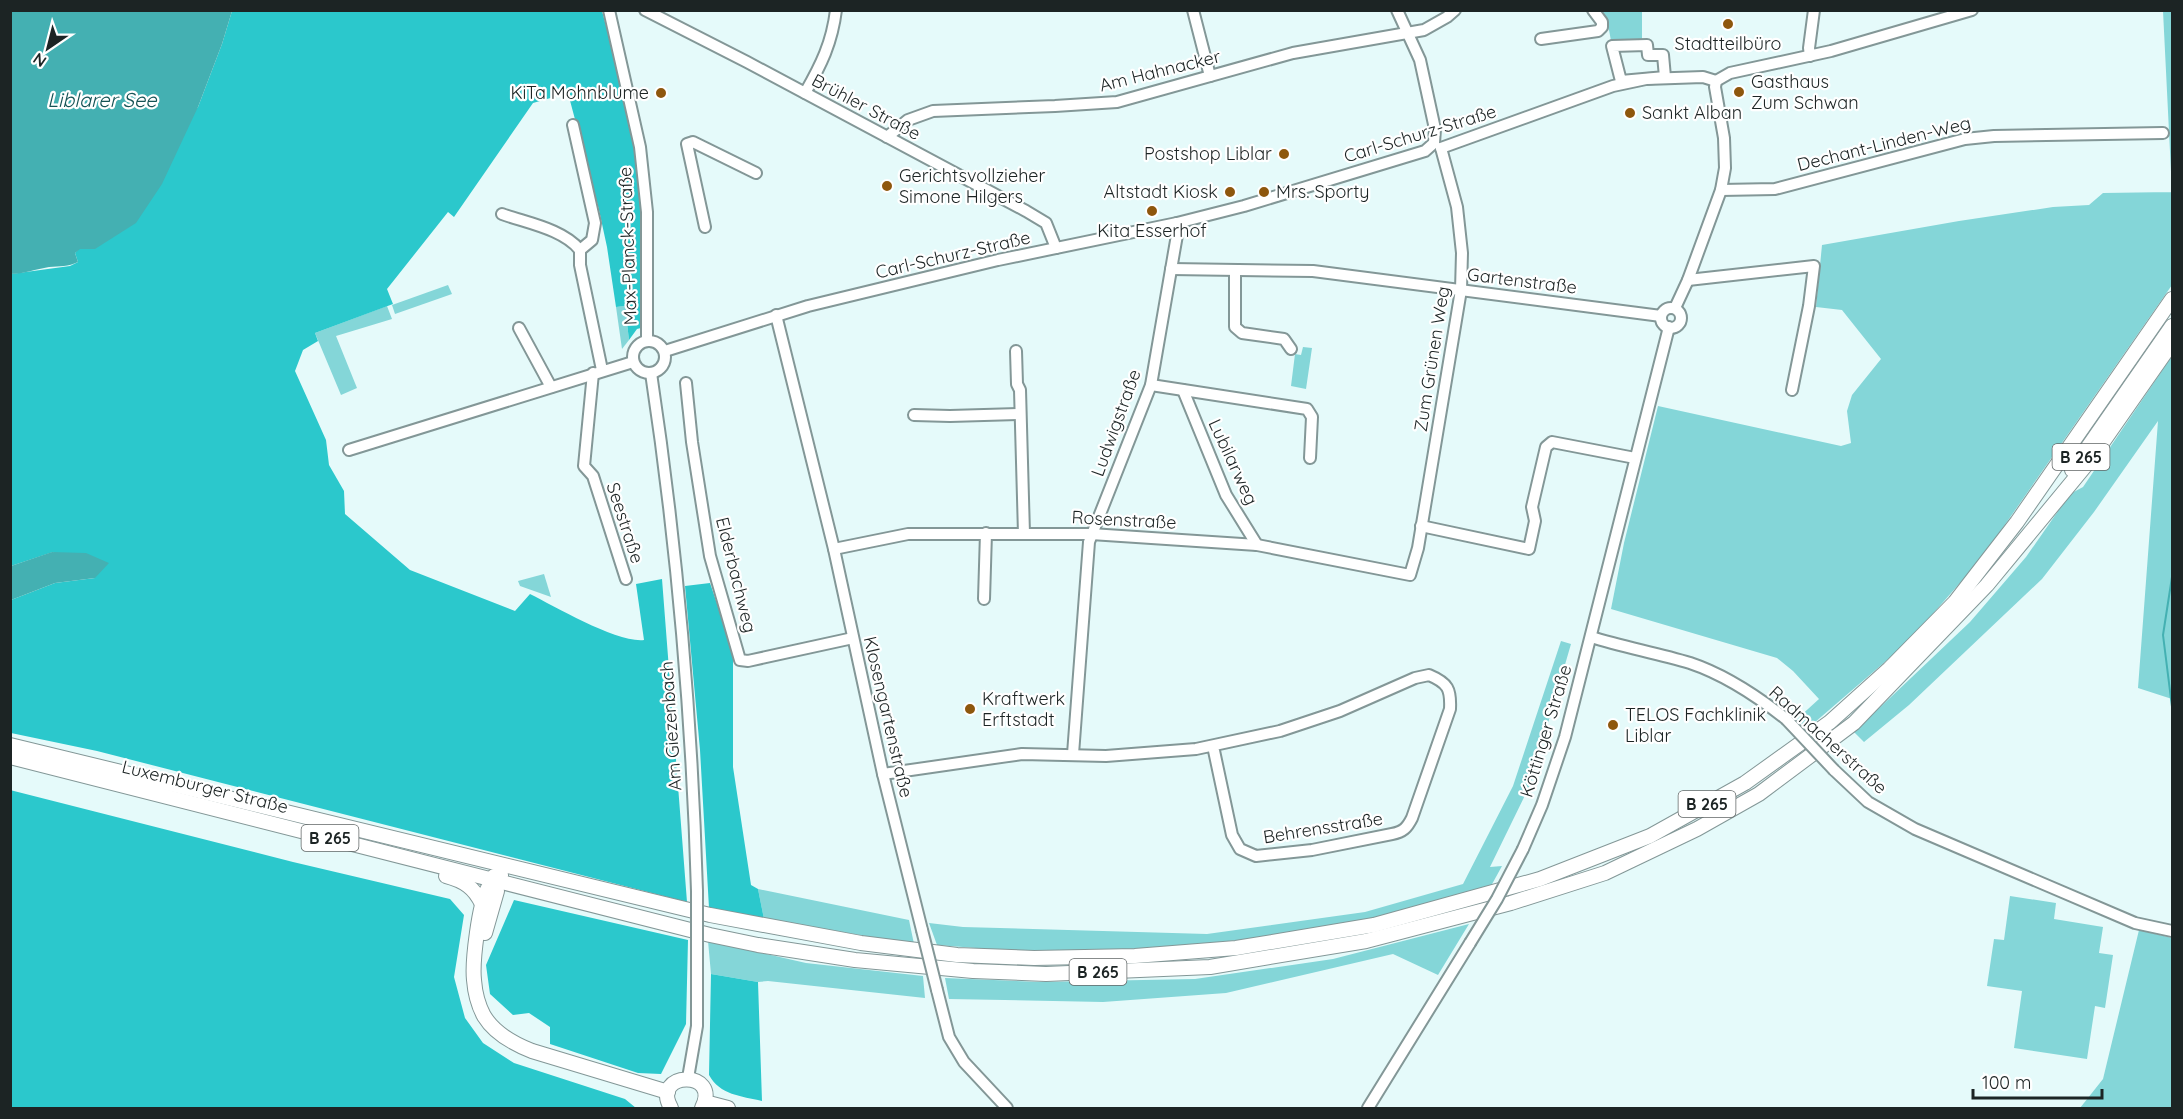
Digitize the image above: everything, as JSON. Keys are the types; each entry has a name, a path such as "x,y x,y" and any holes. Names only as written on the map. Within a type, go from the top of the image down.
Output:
{"main road":[{"name":"B 265","path":"414,842 667,905 774,928 911,950 1011,958 1125,957 1236,948 1374,925 1540,879 1650,836 1745,783 1830,722 1889,669 1955,602 2017,522 2172,300"},
{"name":"B 265","path":"496,879 638,917 758,945 855,960 973,971 1046,974 1210,967 1366,941 1510,903 1605,873 1697,829 1759,794 1854,723 1987,585 2060,488 2172,326"},
{"path":"1987,585 2091,459 2172,343"},
{"name":"Luxemburger Straße","path":"10,745 273,810 414,842"},
{"name":"Luxemburger Straße","path":"10,757 496,879"},
{"path":"165,795 209,815 456,879 471,887 487,906"},
{"path":"414,842 439,854 488,868 496,879 497,891 487,906 473,973 477,999 487,1019 503,1036 532,1052 668,1092"},
{"path":"496,879 503,874 509,874 663,913 752,928 774,928"},
{"name":"B 265","path":"487,906 510,893 534,889"},
{"path":"671,1108 668,1103 668,1092 675,1082 688,1078 702,1087 705,1094 703,1105 728,1108"}],"street":[{"name":"Brühler Straße","path":"645,10 888,137 1046,223 1056,248"},
{"path":"805,93 822,63 833,34 836,10"},
{"path":"1193,10 1210,76"},
{"name":"Zum Grünen Weg","path":"1397,10 1420,60 1437,146 1458,215 1462,253 1461,290 1421,526 1410,575"},
{"name":"Am Hahnacker","path":"888,137 908,120 933,111 1117,102 1293,53 1424,30 1455,10"},
{"path":"1541,39 1598,31 1602,27 1602,22 1593,10"},
{"path":"1810,56 1814,10"},
{"name":"Carl-Schurz-Straße","path":"664,351 841,297 1177,223 1244,206 1425,152 1613,86 1646,79 1703,77 1716,81 1730,73 1810,56 1972,10"},
{"name":"Max-Planck-Straße","path":"610,11 640,147 647,213 647,340"},
{"path":"1647,45 1648,55 1663,55 1665,77 1621,81 1612,46 1647,45"},
{"path":"1675,308 1688,280 1721,190 1725,168 1724,138 1715,87 1716,81"},
{"path":"502,214 558,234 574,243 580,250 592,240 595,223 573,125"},
{"name":"Dechant-Linden-Weg","path":"1721,190 1775,189 1965,140 1994,136 2163,133"},
{"path":"705,227 687,144 693,142 756,173"},
{"name":"Ludwigstraße","path":"1072,754 1091,534 1151,385 1178,235 1177,223"},
{"name":"Seestraße","path":"580,250 580,265 598,372 584,466 593,476 626,579"},
{"path":"1688,280 1814,266 1809,306 1792,390"},
{"name":"Gartenstraße","path":"1171,269 1313,271 1661,316"},
{"path":"1235,271 1235,327 1242,333 1284,339 1292,349"},
{"path":"1675,308 1680,312 1681,320 1675,327 1669,327 1664,324 1661,316 1665,309 1675,308"},
{"name":"Klosengartenstraße","path":"776,315 834,549 883,774 949,1037 964,1062 1007,1108"},
{"name":"Köttinger Straße","path":"1368,1108 1497,899 1523,849 1542,805 1565,737 1669,327"},
{"path":"519,328 551,387"},
{"path":"647,340 658,343 664,351 663,365 651,373 642,371 633,362 634,350 647,340"},
{"path":"1016,351 1017,384 1020,390 1024,534"},
{"path":"349,450 633,362"},
{"name":"Am Giezenbach","path":"651,373 687,672 697,954 695,1044 688,1078"},
{"name":"Elderbachweg","path":"686,383 692,442 710,556 740,660 748,661 853,638"},
{"path":"1151,385 1307,409 1311,412 1312,417 1310,458"},
{"name":"Lubilarweg","path":"1183,390 1227,495 1257,545"},
{"path":"914,415 1019,414"},
{"path":"1421,526 1529,549 1536,521 1532,507 1545,447 1552,442 1635,458"},
{"path":"984,599 986,533"},
{"name":"Rosenstraße","path":"834,549 908,534 1091,534 1257,545 1410,575"},
{"name":"Radmacherstraße","path":"1591,637 1692,664 1734,682 1757,696 1786,719 1833,770 1868,802 1915,829 2136,923 2172,931"},
{"name":"Behrensstraße","path":"883,774 1022,754 1106,756 1213,746 1280,731 1340,711 1429,675 1446,685 1451,694 1450,709 1412,818 1401,832 1392,834 1312,850 1256,856 1240,849 1232,834 1213,746"}],"shaded area":[{"path":"232,11 602,11 624,92 640,170 643,248 641,328 637,329 629,340 625,306 616,307 599,210 568,93 533,103 454,217 448,212 387,289 393,304 315,333 318,341 303,350 295,371 326,440 329,465 344,491 345,514 410,570 515,611 530,594 603,630 618,636 644,640 636,584 662,579 687,902 97,751 11,733 11,600 55,583 95,578 53,552 11,566 11,274 70,266 78,262 75,253 198,107"},
{"path":"1597,11 1642,11 1642,45 1612,46 1609,30"},
{"path":"2163,11 2172,11 2172,192"},
{"path":"2172,192 2172,285 1981,559 1908,642 1807,729 1797,719 1819,699 1793,671 1777,658 1611,609 1624,543 1658,406 1841,446 1851,443 1847,411 1852,395 1881,359 1842,310 1816,307 1822,245 1959,221 2053,207 2089,205 2103,193"},
{"path":"448,285 452,294 395,314 392,305"},
{"path":"387,306 392,319 336,336 357,388 341,395 315,333"},
{"path":"625,306 629,340 622,349 616,307"},
{"path":"1303,347 1312,348 1306,389 1291,386 1295,354 1301,355"},
{"path":"2172,356 2172,699 2138,688 2158,421 2094,512 2042,579 1909,705 1864,742 1854,732 1970,622 2026,557 2070,494 2083,487"},
{"path":"544,574 551,597 520,586 518,581"},
{"path":"710,583 733,651 733,767 751,885 758,889 764,919 709,908 700,750 685,586"},
{"path":"1561,641 1571,644 1530,785 1490,867 1502,866 1491,886 1375,918 1270,937 1157,948 1028,952 937,945 929,923 963,927 1207,934 1365,912 1463,884 1513,786"},
{"path":"10,790 293,862 450,899 464,915 454,977 465,1018 483,1043 514,1063 625,1099 636,1108 11,1108"},
{"path":"758,889 909,920 914,944 764,919"},
{"path":"2010,896 2056,903 2054,919 2103,927 2099,953 2113,955 2105,1008 2095,1006 2087,1059 2014,1048 2022,991 1987,986 1994,939 2004,940"},
{"path":"514,900 688,940 686,1024 661,1074 638,1073 550,1044 550,1027 529,1013 513,1015 490,994 486,965"},
{"path":"1469,924 1438,975 1393,954 1226,993 1103,1002 949,999 945,978 1039,982 1195,979 1333,959"},
{"path":"2139,930 2172,938 2172,1108 2080,1108 2103,1079"},
{"path":"708,941 806,963 923,976 925,998 768,981 758,982 711,974"},
{"path":"711,974 758,982 762,1101 725,1091 709,1075"}],"water":[{"name":"Liblarer See","path":"11,10 232,11 198,107 162,184 136,223 95,249 80,249 75,253 78,262 74,264 10,274"},
{"path":"52,552 86,553 109,563 95,578 55,583 11,600 11,566"}],"waterway":[{"path":"2172,30 2172,59"},
{"path":"2172,577 2163,635 2172,707"}],"place":[{"name":"Stadtteilbüro","path":"1728,24"},
{"name":"Gasthaus Zum Schwan","path":"1739,92"},
{"name":"KiTa Mohnblume","path":"661,93"},
{"name":"Sankt Alban","path":"1630,113"},
{"name":"Postshop Liblar","path":"1284,154"},
{"name":"Gerichtsvollzieher Simone Hilgers","path":"887,186"},
{"name":"Altstadt Kiosk","path":"1230,192"},
{"name":"Mrs. Sporty","path":"1264,192"},
{"name":"Kita Esserhof","path":"1152,211"},
{"name":"Kraftwerk Erftstadt","path":"970,709"},
{"name":"TELOS Fachklinik Liblar","path":"1613,725"}]}
